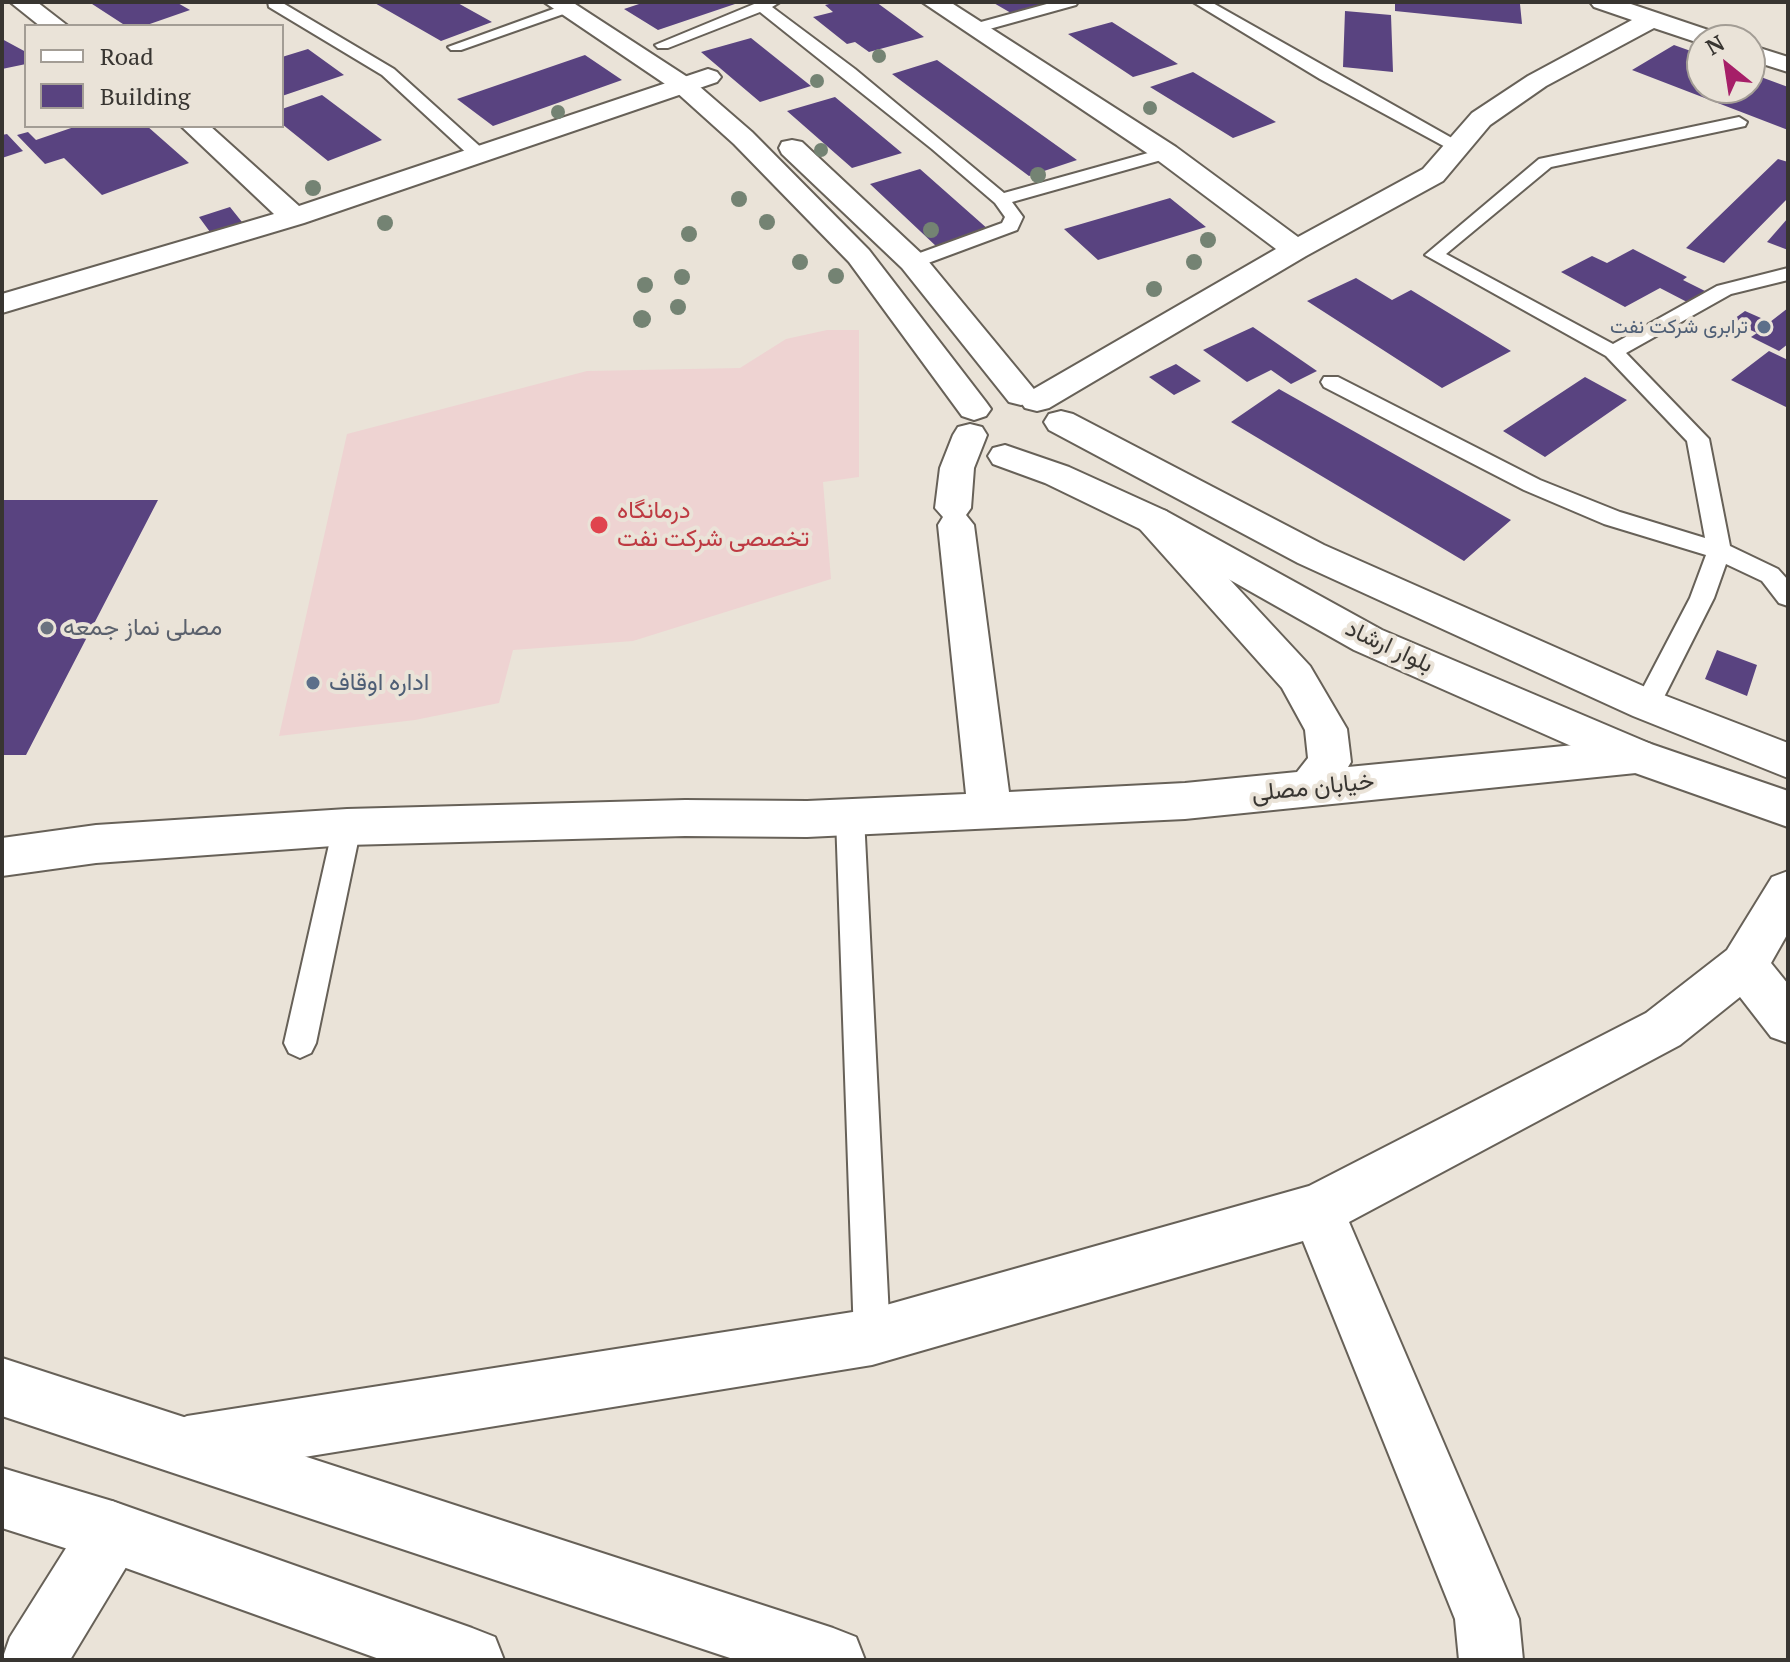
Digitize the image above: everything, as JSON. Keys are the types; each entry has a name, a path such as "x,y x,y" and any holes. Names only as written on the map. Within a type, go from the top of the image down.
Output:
{"street":[{"path":"22,2 53,24"},
{"path":"562,5 696,81 790,146 913,262 1040,406 1058,441 1036,454 1005,456 990,451 859,256 743,138 696,81 663,45 595,2"},
{"path":"934,2 1166,153 1296,250"},
{"path":"1602,2 1686,31"},
{"path":"1040,406 1296,250 1433,175 1481,119 1537,81 1652,19"},
{"path":"1766,57 1788,65"},
{"path":"2,304 294,217 696,81"},
{"path":"196,128 294,217"},
{"path":"990,812 955,516 957,468 972,422 997,398 1040,406 1311,554 1647,705 1731,740 1787,755"},
{"name":"بلوار ارشاد","path":"1005,456 1057,475 1153,520 1368,640 1636,756 1788,809"},
{"path":"1153,520 1296,677 1304,690 1326,729 1330,762 1309,788"},
{"path":"1711,782 1731,740"},
{"name":"خیابان مصلی","path":"2,857 96,844 347,827 850,817 1185,801 1636,756"},
{"path":"187,1446 872,1337 1317,1210 1663,1029 1771,932"},
{"path":"1771,932 1788,1021"},
{"path":"1317,1210 1487,1619 1491,1660"},
{"path":"2,1387 833,1660"},
{"path":"2,1498 112,1532 472,1660"},
{"path":"33,1660 112,1532"}],"lane":[{"path":"975,28 1071,2"},
{"path":"1200,2 1326,76 1457,146"},
{"path":"274,4 388,72 479,155"},
{"path":"663,45 767,4 1001,199 1014,217 1010,226 913,262"},
{"path":"456,47 562,5"},
{"path":"1647,705 1702,598 1719,551 1698,439 1613,352 1434,255 1545,163 1739,122"},
{"path":"1001,199 1166,153"},
{"path":"1613,352 1724,290 1788,274"},
{"path":"1331,382 1532,485 1612,518 1719,551 1770,575 1788,597"},
{"path":"850,817 872,1337"},
{"path":"300,1043 347,827"}],"shaded area":[{"path":"827,330 859,330 859,477 823,482 831,579 633,641 513,650 499,703 415,720 279,736 347,434 587,371 740,368 786,339"}],"building":[{"path":"89,2 176,2 190,10 150,24 123,24"},
{"path":"373,2 456,2 492,22 441,41"},
{"path":"645,2 735,4 658,30 624,9"},
{"path":"876,2 924,37 869,52 855,42 847,44 813,17 833,12 825,5"},
{"path":"992,2 1046,2 1046,3 1011,13"},
{"path":"1395,2 1520,4 1522,24 1395,11"},
{"path":"1345,11 1391,15 1393,72 1343,67"},
{"path":"1112,22 1178,64 1133,77 1068,34"},
{"path":"751,38 811,86 760,102 701,52"},
{"path":"2,39 24,51 24,64 2,69"},
{"path":"1674,45 1686,49 1686,91 1632,70"},
{"path":"308,49 344,75 284,95 284,56"},
{"path":"585,55 622,80 493,126 457,99"},
{"path":"937,60 1077,160 1029,176 892,74"},
{"path":"1193,72 1276,122 1233,138 1150,87"},
{"path":"1766,79 1788,87 1788,130 1720,104 1766,104"},
{"path":"322,95 382,140 328,161 284,126 284,108"},
{"path":"835,97 902,153 852,168 787,111"},
{"path":"71,128 149,128 189,163 102,195 64,158 45,164 17,135 28,132 36,140"},
{"path":"7,134 23,151 2,158 2,135"},
{"path":"1778,159 1788,162 1788,198 1724,263 1686,248"},
{"path":"920,169 989,230 937,247 870,184"},
{"path":"1170,198 1206,227 1098,260 1064,229"},
{"path":"230,207 242,222 210,232 199,217"},
{"path":"1788,218 1788,250 1767,242"},
{"path":"1633,249 1687,277 1683,280 1705,291 1687,302 1660,288 1625,307 1561,272 1592,256 1607,263"},
{"path":"1356,278 1392,300 1411,290 1511,351 1442,388 1307,301"},
{"path":"1788,308 1788,344 1779,351 1751,337 1757,333 1731,321 1745,311 1770,322"},
{"path":"1253,327 1317,371 1291,384 1271,370 1247,382 1203,350"},
{"path":"1769,351 1788,360 1788,408 1731,380"},
{"path":"1176,364 1201,381 1174,395 1149,377"},
{"path":"1585,377 1627,400 1545,457 1503,431"},
{"path":"1279,389 1511,520 1464,561 1231,422"},
{"name":"مصلی نماز جمعه","path":"2,500 158,500 26,755 2,755"},
{"path":"1717,650 1757,665 1747,696 1705,679"}],"place":[{"name":"ترابری شرکت نفت","path":"1764,327"},
{"name":"درمانگاه تخصصی شرکت نفت","path":"599,525"},
{"name":"مصلی نماز جمعه","path":"47,628"},
{"name":"اداره اوقاف","path":"313,683"}]}
